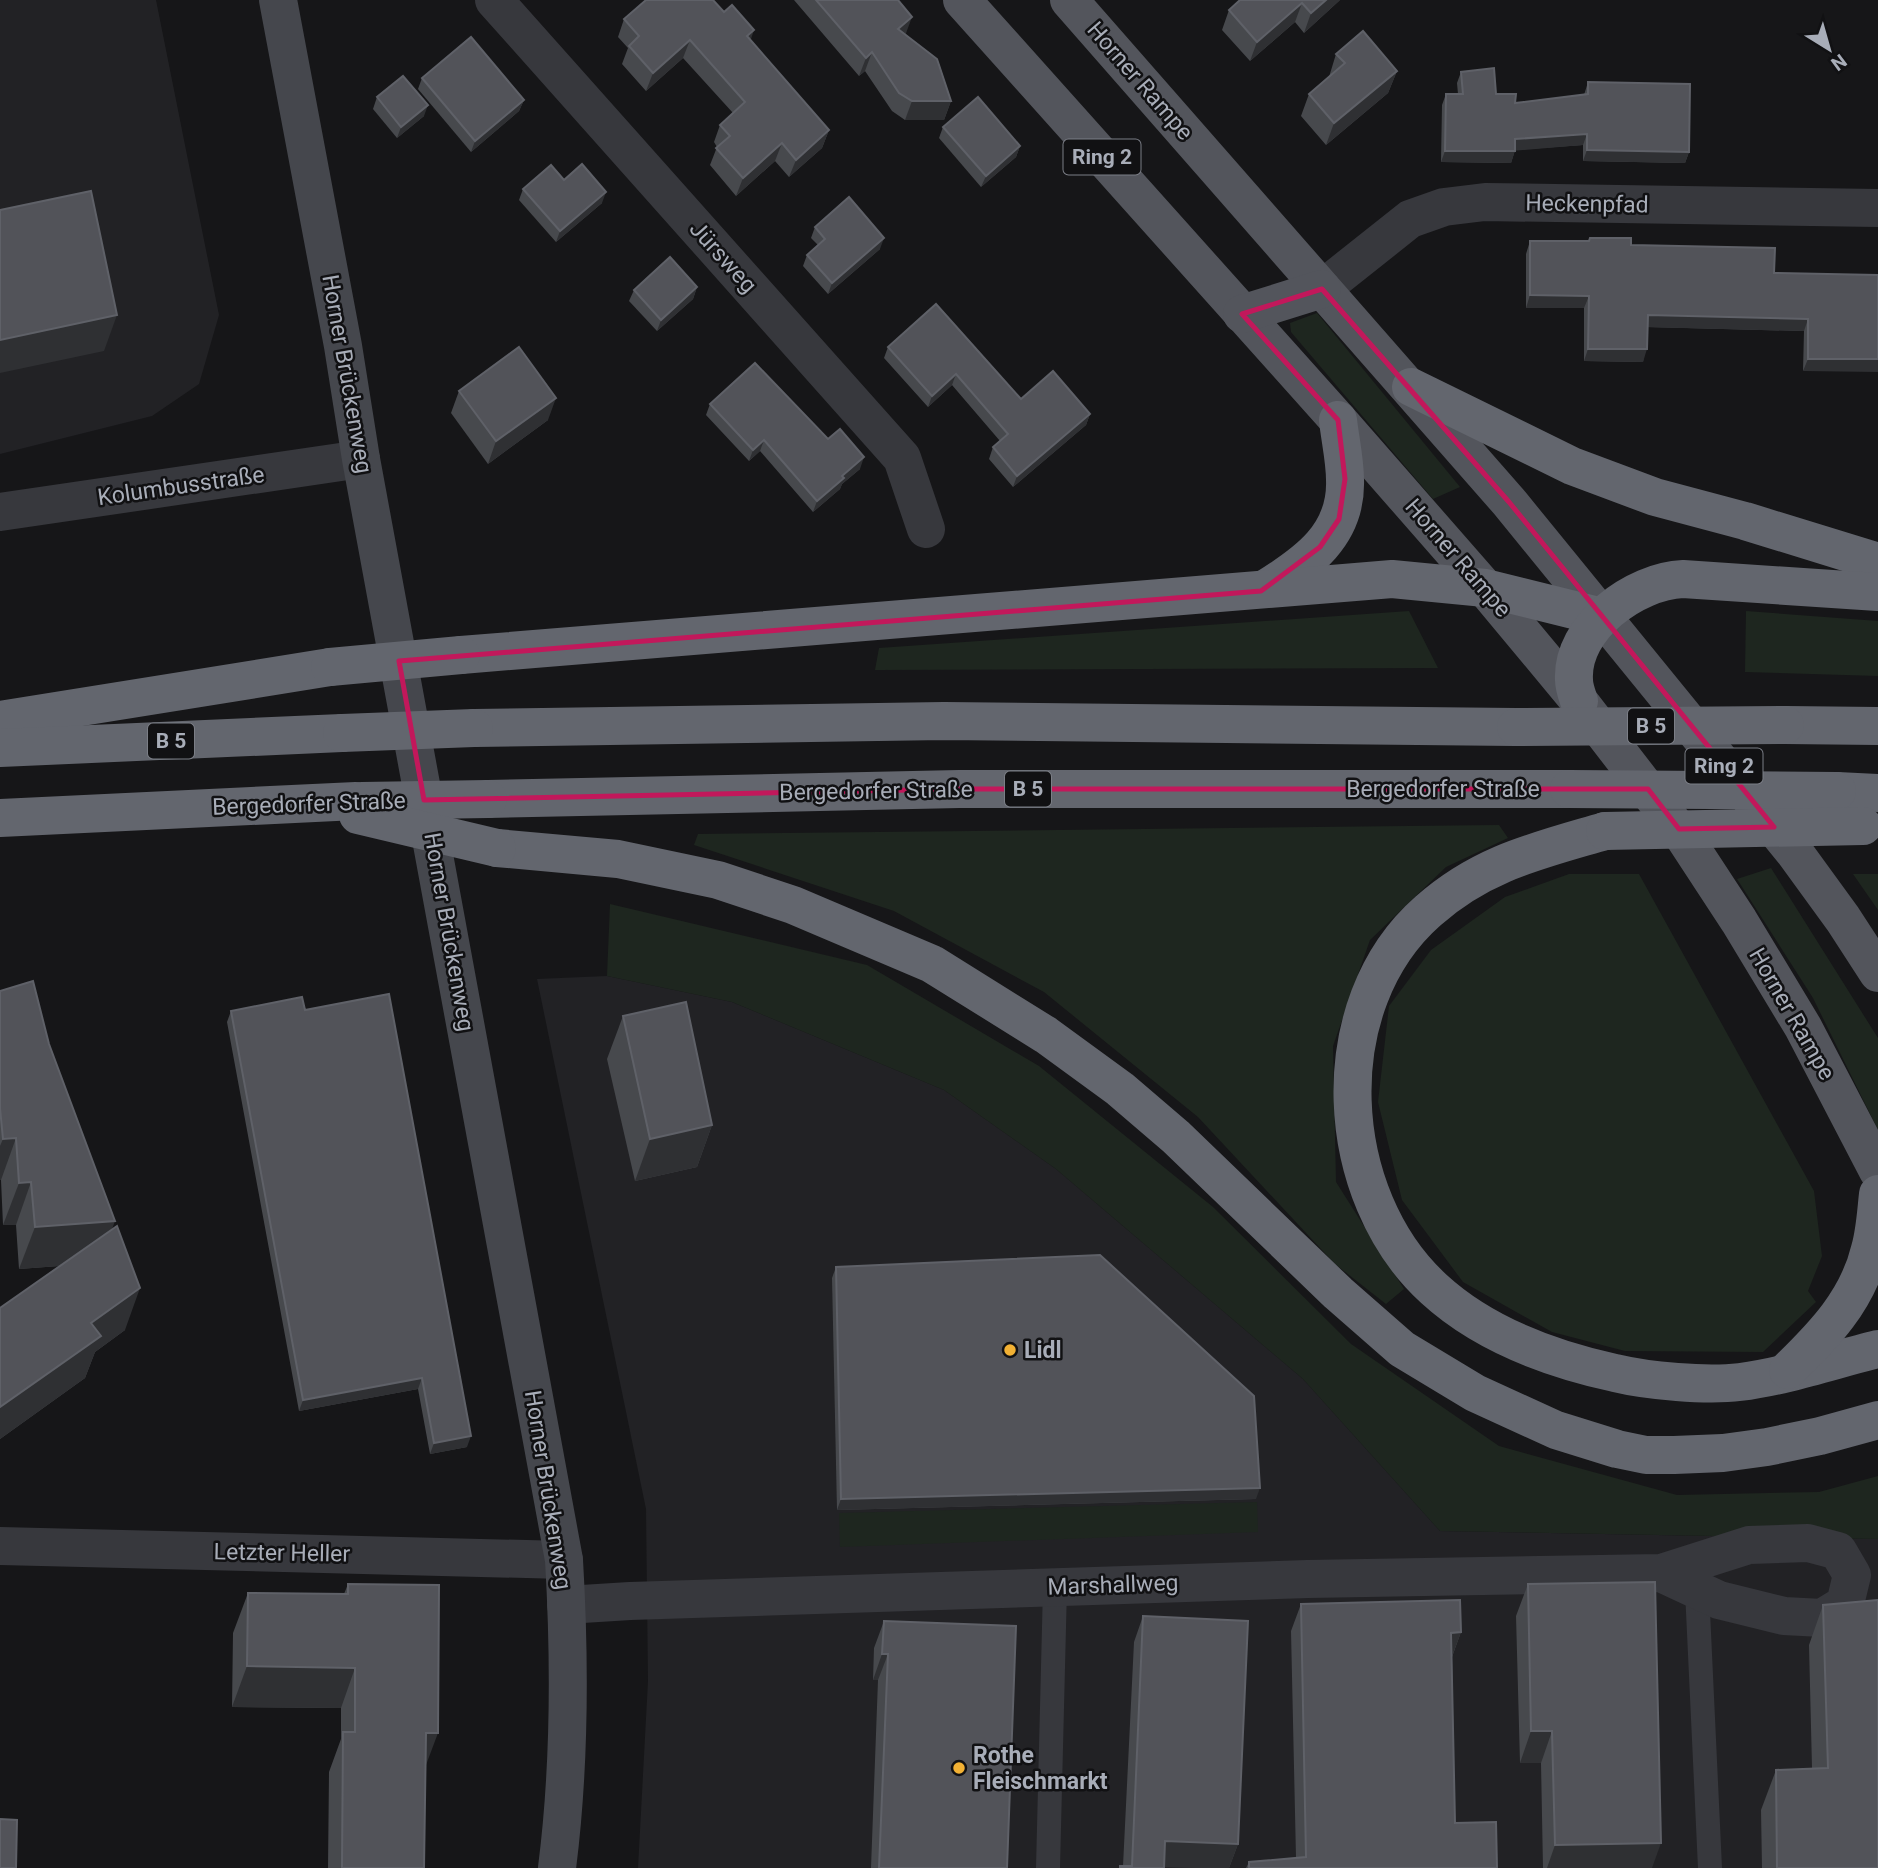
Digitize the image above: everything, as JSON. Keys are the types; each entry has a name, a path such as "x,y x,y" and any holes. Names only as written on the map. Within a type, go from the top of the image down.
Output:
{"highway":[{"path":"1410,387 1572,466 1655,497 1745,521 1878,562"},
{"path":"1261,591 1291,573 1320,547 1333,533 1339,520 1344,501 1345,479 1338,420"},
{"path":"0,720 330,667 1392,579 1485,588 1602,617"},
{"path":"1579,701 1573,683 1580,649 1602,617 1643,588 1670,579 1878,592"},
{"name":"B 5","path":"0,748 474,729 944,721 1516,727 1785,724 1878,726"},
{"name":"Bergedorfer Straße","path":"0,818 310,803 357,808 488,799 959,789 1837,791 1873,814"},
{"path":"357,808 497,848 618,859 718,880 793,905 932,964 1046,1035 1120,1089 1176,1137 1338,1293 1402,1349 1475,1393 1556,1430 1617,1449 1646,1455 1674,1455 1723,1453 1767,1447 1878,1420"},
{"path":"1873,814 1605,831 1496,865 1462,884 1426,912 1394,948 1371,993 1358,1035 1353,1079 1356,1141 1368,1186 1386,1227 1411,1265 1435,1290 1511,1340 1616,1374 1658,1379 1738,1382 1878,1349"},
{"path":"1785,1373 1823,1336 1853,1297 1870,1250 1878,1194"}],"main road":[{"name":"Horner Rampe","path":"962,0 1338,420 1485,588 1579,701 1684,836 1732,910 1803,1027 1878,1171"},
{"name":"Horner Rampe","path":"1069,0 1509,502 1795,853 1843,919 1878,974"},
{"path":"1242,314 1322,289"}],"street":[{"name":"Horner Brückenweg","path":"278,0 564,1560 568,1719 564,1816 557,1868"},
{"name":"Jürsweg","path":"494,0 902,458 926,529"},
{"name":"Heckenpfad","path":"1322,289 1410,219 1444,207 1485,202 1878,208"},
{"name":"Kolumbusstraße","path":"0,512 361,459"},
{"name":"Marshallweg","path":"566,1605 1322,1578 1661,1573 1749,1545 1808,1543 1838,1551 1852,1575 1845,1604 1822,1618 1784,1616 1719,1601 1661,1573"},
{"name":"Letzter Heller","path":"0,1546 564,1560"}],"lane":[{"path":"1048,1868 1055,1587"},
{"path":"1697,1590 1710,1868"}],"highlighted area":[{"path":"1322,289 1509,502 1774,827 1679,829 1648,789 959,789 424,800 399,661 1261,591 1320,547 1339,519 1345,479 1338,420 1242,314"}],"shaded area":[{"path":"0,0 156,0 219,315 199,384 152,416 0,454"},
{"path":"1317,313 1460,487 1433,499 1291,332 1290,323"},
{"path":"1409,611 1438,668 875,670 879,648"},
{"path":"1746,611 1878,621 1878,676 1745,672"},
{"path":"1499,825 1508,838 1446,867 1370,940 1333,1046 1336,1182 1404,1289 1386,1304 1335,1264 1198,1117 1044,992 894,911 694,845 698,834"},
{"path":"1771,868 1878,1038 1878,1130 1813,998 1737,879"},
{"path":"1569,874 1639,874 1814,1191 1822,1256 1808,1291 1816,1302 1763,1352 1625,1351 1552,1332 1463,1282 1402,1200 1378,1102 1389,1006 1431,950 1505,897"},
{"path":"1853,874 1878,874 1878,910"},
{"path":"610,904 867,965 1039,1066 1213,1207 1351,1344 1499,1446 1677,1495 1819,1492 1878,1476 1878,1539 1440,1531 1303,1379 1056,1169 944,1090 732,1002 607,976"},
{"path":"607,976 732,1002 944,1090 1056,1169 1303,1379 1440,1531 1878,1539 1878,1868 638,1868 648,1681 646,1509 537,979"},
{"path":"1257,1502 1258,1532 840,1547 839,1513"}],"building":[{"path":"646,0 713,0 724,12 732,5 754,30 747,36 829,130 796,160 782,143 743,178 716,148 730,136 720,125 745,102 690,40 653,73 629,46 639,36 624,19"},
{"path":"816,0 898,0 912,17 898,29 937,59 951,101 912,101 899,93 872,52 866,58"},
{"path":"1240,0 1326,0 1311,13 1302,3 1257,42 1229,10"},
{"path":"1363,31 1397,71 1334,123 1309,94 1345,63 1336,54"},
{"path":"471,37 524,100 475,141 422,78"},
{"path":"1494,68 1496,94 1516,94 1515,103 1588,94 1588,82 1690,84 1689,152 1587,150 1587,134 1515,139 1515,151 1445,151 1446,94 1463,94 1461,72"},
{"path":"403,76 428,105 401,127 377,97"},
{"path":"978,97 1020,146 986,176 943,127"},
{"path":"582,164 606,192 560,231 523,189 551,165 564,180"},
{"path":"91,191 117,315 0,340 0,210"},
{"path":"849,197 884,238 832,283 807,255 825,239 815,227"},
{"path":"1590,238 1631,238 1631,245 1775,248 1774,273 1878,275 1878,359 1808,359 1808,319 1648,315 1647,349 1588,349 1589,296 1530,295 1530,241 1589,241"},
{"path":"670,257 697,287 661,320 634,290"},
{"path":"936,304 1021,399 1053,371 1090,414 1017,476 993,447 1008,434 956,374 932,396 888,347"},
{"path":"519,347 556,398 496,441 459,391"},
{"path":"755,363 828,439 840,429 864,457 817,501 764,440 753,450 710,404"},
{"path":"33,981 49,1044 115,1221 35,1227 31,1182 19,1183 16,1138 3,1139 0,1108 0,991"},
{"path":"389,994 471,1436 434,1443 422,1378 303,1400 231,1011 302,997 305,1010"},
{"path":"686,1002 712,1125 650,1139 623,1016"},
{"path":"117,1226 140,1288 91,1323 101,1336 0,1407 0,1308"},
{"name":"Lidl","path":"1100,1255 1254,1396 1260,1488 841,1499 836,1267"},
{"path":"1655,1582 1661,1843 1555,1845 1552,1731 1531,1731 1528,1584"},
{"path":"348,1584 439,1585 438,1733 426,1733 424,1868 342,1868 343,1732 355,1732 355,1668 247,1666 248,1593 348,1594"},
{"path":"1460,1600 1461,1632 1451,1633 1455,1823 1496,1822 1497,1868 1249,1868 1249,1862 1306,1857 1301,1604"},
{"path":"1878,1600 1878,1868 1777,1868 1776,1770 1828,1768 1823,1605"},
{"path":"1143,1616 1248,1621 1238,1844 1165,1841 1164,1868 1120,1868 1132,1866"},
{"path":"884,1621 1016,1626 1007,1868 879,1868 888,1654 882,1654"},
{"path":"0,1819 17,1820 16,1868 0,1868"}],"place":[{"name":"Lidl","path":"1010,1350"},
{"name":"Rothe Fleischmarkt","path":"959,1768"}]}
